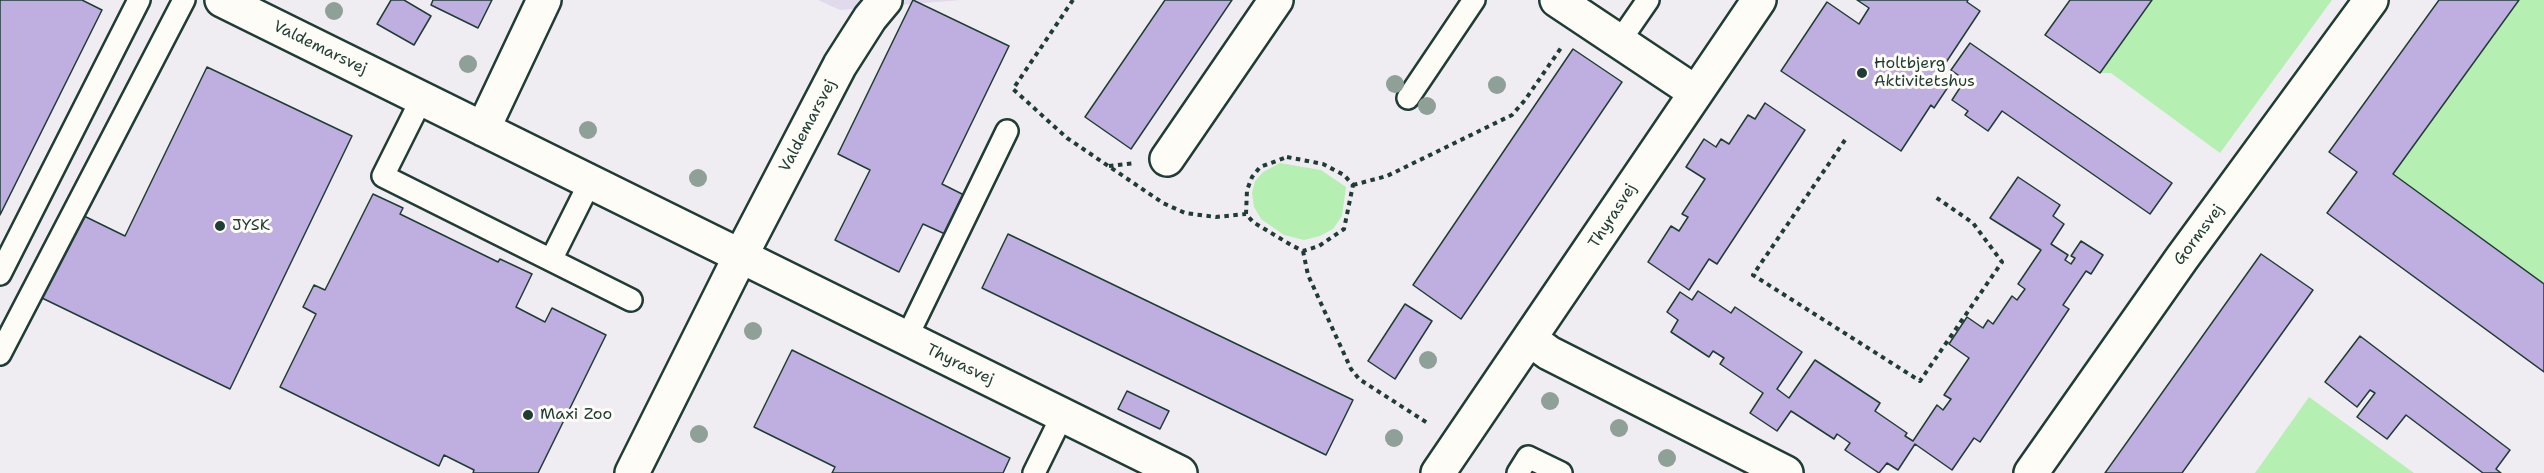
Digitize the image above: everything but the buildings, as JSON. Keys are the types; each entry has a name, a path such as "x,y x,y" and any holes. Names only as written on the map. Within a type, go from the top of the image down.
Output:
{"street":[{"name":"Valdemarsvej","path":"222,0 740,257"},
{"path":"483,129 544,0"},
{"name":"Valdemarsvej","path":"632,473 740,257 840,65 870,18 885,0"},
{"path":"1167,159 1276,0"},
{"name":"Thyrasvej","path":"1438,473 1531,340 1695,92 1759,0"},
{"name":"Gormsvej","path":"2031,473 2182,258 2371,0"},
{"path":"1570,9 1695,92"},
{"name":"Thyrasvej","path":"740,257 1172,471"},
{"path":"1531,340 1549,352 1786,473"}],"lane":[{"path":"0,274 139,0"},
{"path":"0,354 184,0"},
{"path":"1408,98 1474,0"},
{"path":"1619,42 1648,0"},
{"path":"422,98 383,176 632,300"},
{"path":"906,339 1007,131"},
{"path":"551,260 590,182"},
{"path":"1034,473 1062,416"},
{"path":"1518,473 1528,457 1561,473"}],"path":[{"path":"1073,0 1013,89 1067,138 1163,203 1185,213 1200,215 1216,217 1246,214"},
{"path":"1353,186 1387,176 1512,115 1525,100 1570,9"},
{"path":"1845,141 1753,275 1920,381 2002,262 1973,223 1934,196"},
{"path":"1287,157 1323,164 1344,175 1353,186 1344,229 1319,246 1303,250 1253,222 1246,214 1247,190 1252,177 1260,167 1271,161 1287,157"},
{"path":"1303,250 1308,275 1355,374 1458,443"}],"shaded area":[{"path":"818,0 961,0 840,10"}],"green space":[{"path":"2152,0 2332,0 2220,153 2111,73 2100,73"},
{"path":"2519,0 2544,0 2544,284 2393,174"},
{"path":"1280,163 1321,170 1346,187 1342,216 1333,229 1320,236 1304,240 1284,235 1261,219 1254,207 1252,193 1255,181 1263,172"},
{"path":"2309,397 2414,473 2255,473"}],"place":[{"name":"Holtbjerg Aktivitetshus","path":"1862,73"},
{"name":"JYSK","path":"220,226"},
{"name":"Maxi Zoo","path":"528,415"}]}
